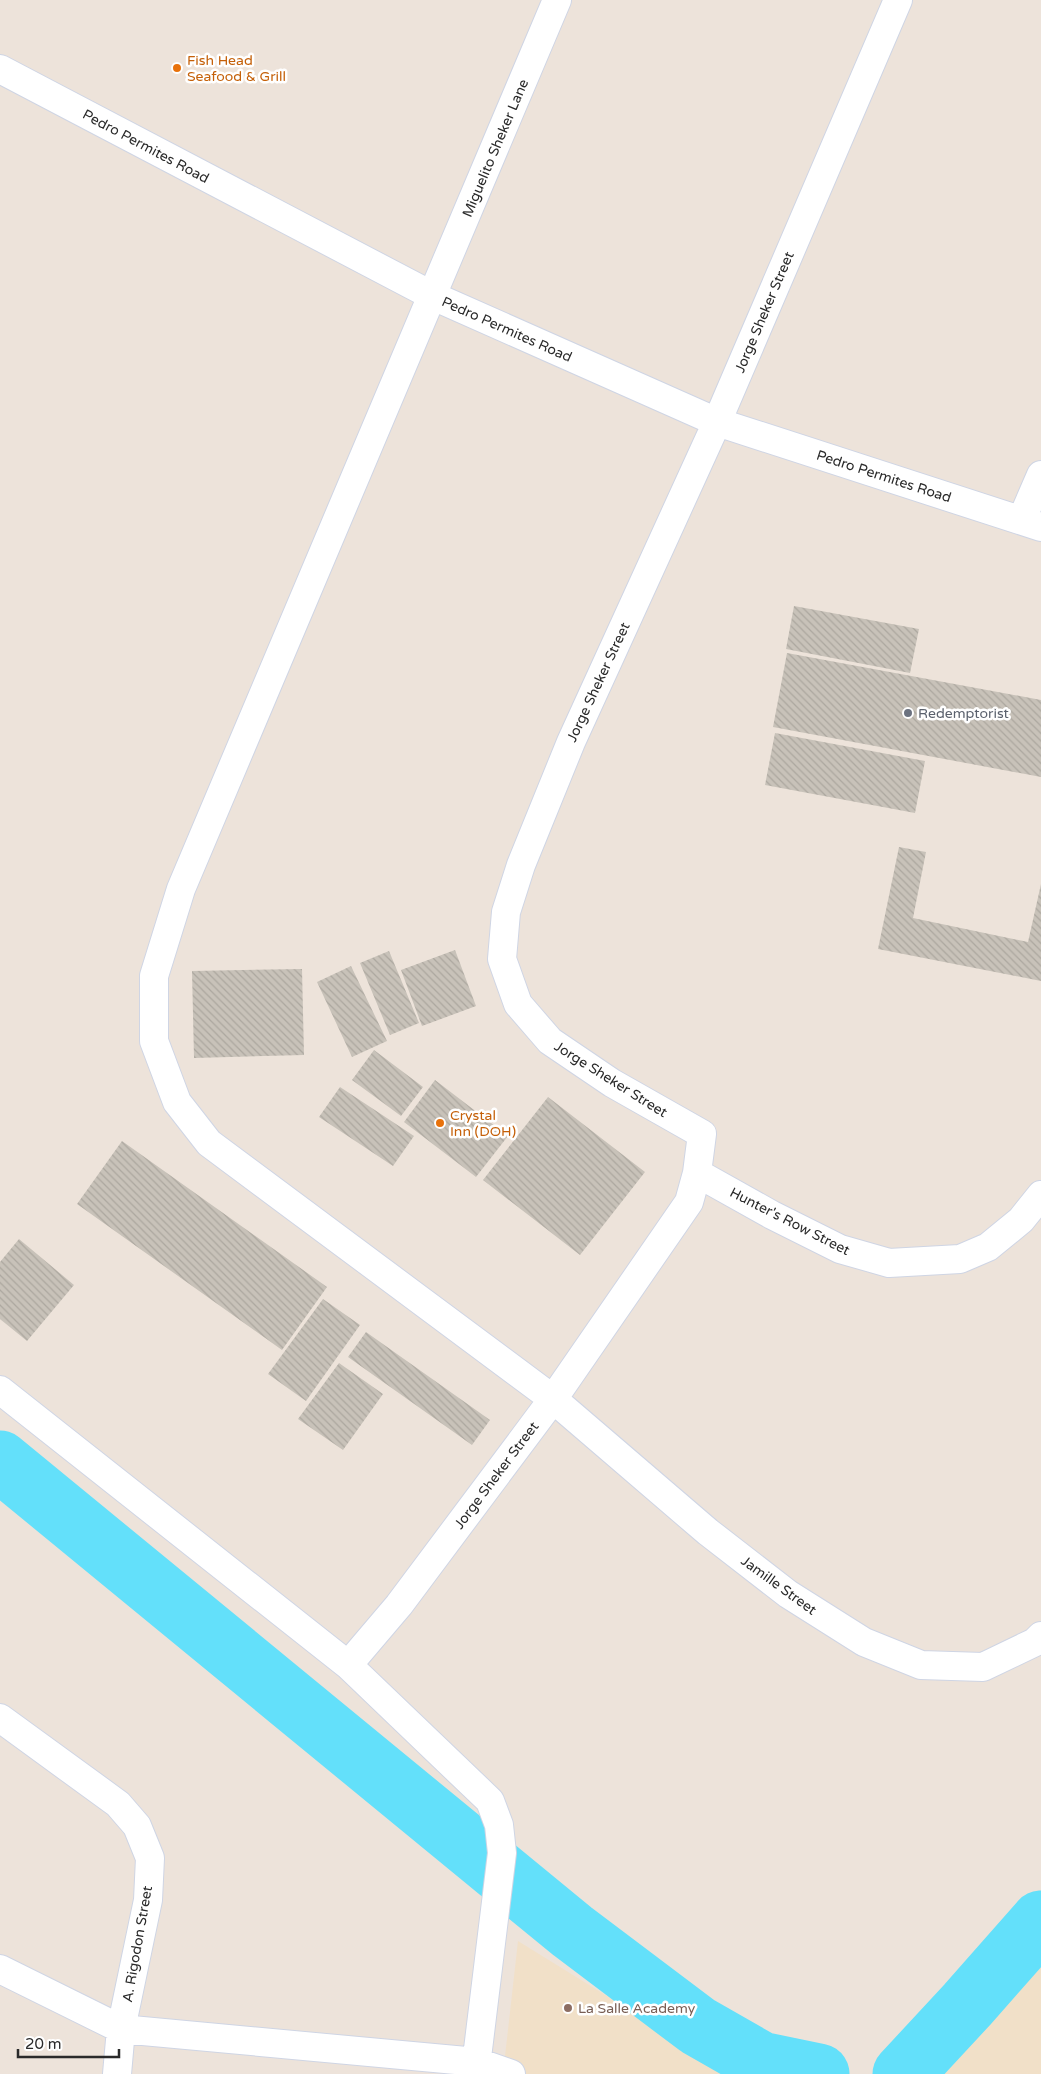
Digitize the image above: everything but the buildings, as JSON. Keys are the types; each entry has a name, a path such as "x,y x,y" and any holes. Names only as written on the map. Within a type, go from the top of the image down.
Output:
{"street":[{"name":"Miguelito Sheker Lane","path":"553,1399 209,1143 177,1102 154,1041 154,976 181,889 557,0"},
{"name":"Jorge Sheker Street","path":"348,1665 399,1606 553,1399 689,1202 697,1173 702,1134 612,1083 550,1041 518,1004 502,959 506,912 521,865 567,750 717,422 898,0"},
{"name":"Pedro Permites Road","path":"0,69 433,296 717,422 1032,523"},
{"path":"1032,523 1041,475"},
{"name":"Hunter's Row Street","path":"697,1173 772,1215 840,1249 889,1263 960,1259 988,1247 1021,1220 1041,1195"},
{"path":"0,1390 348,1665 490,1801 499,1825 502,1853 476,2068"},
{"name":"Jamille Street","path":"553,1399 708,1532 788,1594 864,1642 921,1665 983,1667 1035,1642 1041,1636"},
{"name":"A. Rigodon Street","path":"0,1718 118,1804 137,1826 150,1858 148,1900 121,2029 117,2074"},
{"path":"0,1969 121,2029 476,2068 511,2074"}],"shaded area":[{"name":"La Salle Academy","path":"518,1941 733,2074 503,2074"},
{"path":"1041,1967 1041,2074 944,2074"}],"waterway":[{"path":"0,1461 572,1931 698,2026 761,2062 819,2074"},
{"path":"903,2074 1041,1921"}],"place":[{"name":"Fish Head Seafood & Grill","path":"177,68"},
{"name":"Redemptorist","path":"908,713"},
{"name":"Crystal Inn (DOH)","path":"440,1123"},
{"name":"La Salle Academy","path":"568,2008"}]}
